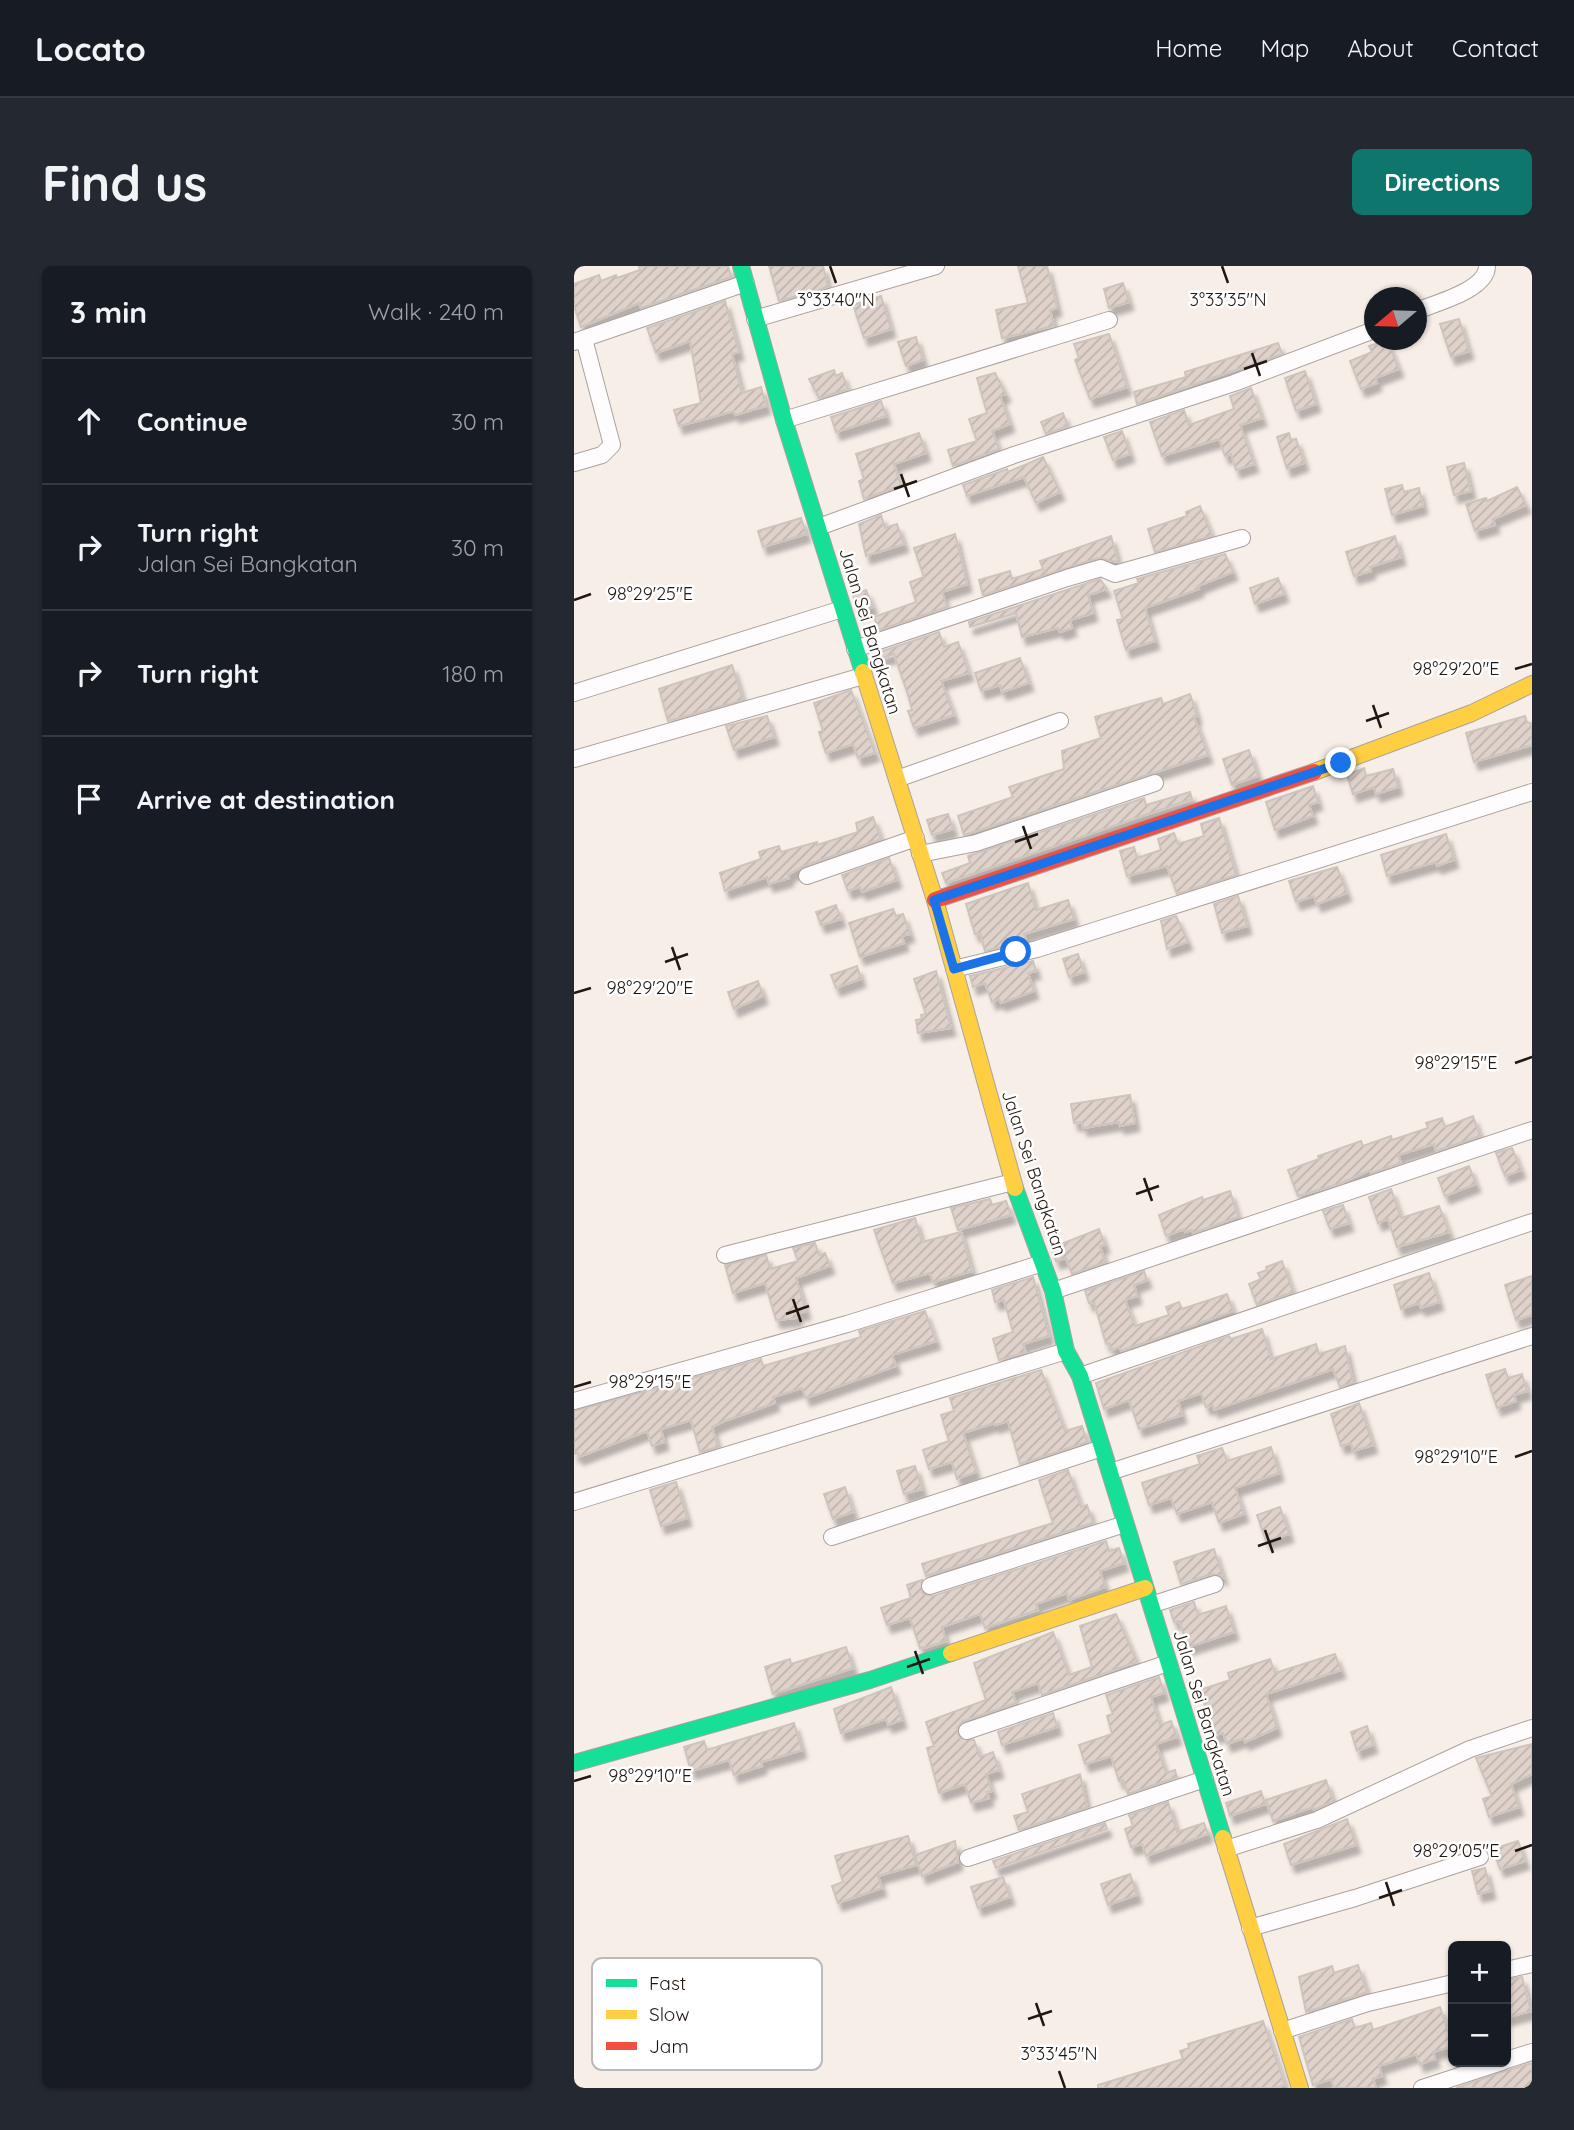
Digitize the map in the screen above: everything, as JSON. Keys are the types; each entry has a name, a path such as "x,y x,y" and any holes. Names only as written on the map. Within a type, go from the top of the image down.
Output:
{"street":[{"name":"Jalan Sei Bangkatan","path":"741,266 783,420 918,846 1013,1182 1053,1291 1066,1351 1080,1376 1110,1472 1282,2031 1295,2087"},
{"path":"755,319 936,266"},
{"path":"1427,307 1468,291 1482,281 1487,266"},
{"path":"574,463 602,455 612,445 579,341 746,283"},
{"path":"783,420 1109,320"},
{"path":"819,527 1014,455 1234,383 1364,334"},
{"path":"855,649 1101,568 1115,574 1242,538"},
{"path":"574,692 842,610"},
{"path":"574,759 863,676"},
{"path":"934,900 1341,763 1472,713 1532,684"},
{"path":"897,779 1060,720"},
{"path":"807,876 918,846 976,843 1050,815 1155,783"},
{"path":"954,969 1037,949 1532,792"},
{"path":"1053,1291 1532,1130"},
{"path":"725,1255 1013,1182"},
{"path":"1080,1376 1532,1223"},
{"path":"574,1401 847,1324 1043,1263"},
{"path":"1110,1472 1532,1336"},
{"path":"574,1502 1066,1351"},
{"path":"832,1536 1102,1448"},
{"path":"930,1586 1125,1524"},
{"path":"1151,1605 1215,1584"},
{"path":"574,1763 858,1684 1145,1588"},
{"path":"967,1731 1168,1663"},
{"path":"1226,1849 1317,1820 1470,1749 1532,1728"},
{"path":"968,1858 1205,1779"},
{"path":"1250,1928 1355,1898 1480,1857"},
{"path":"1511,1969 1532,1964"},
{"path":"1282,2031 1368,2003 1448,1984"},
{"path":"1511,2059 1532,2052"},
{"path":"1422,2088 1486,2067"}],"building":[{"path":"639,266 728,266 731,277 641,308 639,303 581,327 574,306 574,284 599,275 601,281 616,275 617,278 640,270"},
{"path":"769,266 823,266 828,287 779,301"},
{"path":"1018,266 1047,266 1057,308 1050,310 1054,326 1002,338 996,310 1028,303"},
{"path":"1123,283 1129,302 1109,308 1104,289"},
{"path":"881,296 891,329 864,338 853,305"},
{"path":"725,301 739,352 732,354 742,393 761,387 766,406 735,415 734,411 679,426 674,410 701,403 690,341 656,353 647,328"},
{"path":"1459,319 1469,351 1451,357 1440,324"},
{"path":"1109,334 1127,387 1090,399 1075,360 1079,358 1074,344"},
{"path":"916,337 923,360 906,366 898,342"},
{"path":"1278,343 1282,354 1137,404 1134,392 1186,377 1185,372"},
{"path":"1371,350 1391,350 1399,369 1375,378 1377,383 1361,389 1350,361 1372,352"},
{"path":"834,370 836,376 842,373 848,389 819,398 809,379"},
{"path":"1305,371 1316,404 1296,411 1285,378"},
{"path":"995,373 1006,394 1000,396 1010,424 992,431 999,449 953,466 948,450 977,441 969,419 987,413 977,378"},
{"path":"1251,388 1262,418 1240,425 1254,464 1236,470 1231,454 1225,456 1219,439 1162,456 1150,422 1184,410 1189,425 1234,409 1230,396"},
{"path":"881,401 886,416 836,432 831,417"},
{"path":"1063,413 1068,426 1046,434 1041,422"},
{"path":"1122,431 1130,454 1113,460 1104,437"},
{"path":"919,433 926,453 894,464 901,485 864,499 859,481 864,479 856,454"},
{"path":"1289,433 1291,440 1296,439 1304,463 1287,469 1277,437"},
{"path":"1043,457 1060,492 1036,503 1024,477 967,496 963,485 1007,469 1008,472"},
{"path":"1464,463 1471,491 1454,495 1447,467"},
{"path":"1402,485 1404,492 1419,488 1423,506 1392,515 1385,489"},
{"path":"1517,487 1526,505 1493,519 1495,525 1475,531 1466,504 1486,498 1487,501"},
{"path":"1200,506 1212,536 1155,552 1148,529 1187,516 1186,512"},
{"path":"881,515 885,528 897,524 904,544 866,556 859,524"},
{"path":"801,518 806,534 763,547 758,531"},
{"path":"955,534 967,584 942,592 947,607 879,630 874,617 916,602 910,582 924,577 914,548"},
{"path":"1111,536 1118,562 1098,558 983,595 979,580 1010,571 1012,579 1043,569 1040,561"},
{"path":"1395,536 1401,557 1370,567 1371,571 1354,576 1346,552"},
{"path":"1225,554 1233,572 1198,586 1199,589 1145,608 1155,641 1126,650 1117,620 1123,619 1114,591 1139,583 1137,579"},
{"path":"1278,578 1284,594 1255,604 1250,588"},
{"path":"1100,579 1107,589 1088,595 1093,613 1070,620 1072,628 1060,632 1058,628 1022,637 1016,613 970,627 969,622"},
{"path":"866,590 873,607 858,612 853,595"},
{"path":"939,632 944,647 958,642 969,673 941,681 954,715 914,728 908,711 912,710 909,698 894,654 879,659 877,653"},
{"path":"1020,658 1029,683 1002,692 1000,685 981,691 975,673"},
{"path":"732,665 743,700 668,721 659,689"},
{"path":"851,690 875,753 858,758 853,744 826,753 819,732 823,731 814,703"},
{"path":"1190,694 1197,716 1194,717 1208,755 964,835 958,816 1013,797 1009,787 1064,769 1062,751 1101,738 1095,717 1161,698 1163,704"},
{"path":"767,716 774,737 734,750 726,726"},
{"path":"1525,716 1527,722 1532,724 1532,745 1474,762 1466,733"},
{"path":"1249,750 1258,776 1232,785 1223,759"},
{"path":"1364,768 1366,776 1393,769 1398,787 1376,794 1374,787 1353,794 1347,775"},
{"path":"1313,786 1318,802 1309,805 1313,816 1275,830 1266,802"},
{"path":"1190,792 1192,799 946,883 942,873 970,863 968,856 1144,798 1146,805"},
{"path":"948,814 953,829 932,835 927,820"},
{"path":"873,817 881,839 804,866 788,875 789,878 769,884 767,877 725,891 720,873 761,859 759,852 779,846 781,852 817,842 817,845 858,832 856,823"},
{"path":"1219,818 1236,875 1177,894 1167,866 1127,876 1120,851 1134,847 1137,858 1161,850 1158,839 1174,833 1178,844 1204,836 1201,824"},
{"path":"1446,834 1454,860 1437,866 1436,862 1387,876 1381,855"},
{"path":"889,858 897,880 862,892 860,887 848,891 842,875"},
{"path":"1337,867 1347,893 1317,904 1314,896 1296,902 1289,881"},
{"path":"1028,883 1036,910 1068,900 1074,919 1024,934 1026,941 985,951 980,933 975,934 966,904"},
{"path":"1238,896 1247,926 1222,933 1214,904"},
{"path":"836,905 841,919 821,925 816,912"},
{"path":"893,909 896,916 903,914 910,934 902,936 904,943 860,957 849,923"},
{"path":"1176,916 1188,942 1167,949 1161,921"},
{"path":"1078,954 1084,972 1069,977 1063,959"},
{"path":"1033,961 1036,971 1028,973 1034,991 1001,1003 999,999 992,1002 985,983 973,987 970,976"},
{"path":"857,966 861,979 836,988 831,975"},
{"path":"936,971 951,1028 918,1033 916,1020 922,1019 921,1015 926,1014 914,979"},
{"path":"758,981 763,996 734,1009 728,992"},
{"path":"1130,1095 1135,1123 1120,1126 1119,1122 1083,1128 1082,1122 1074,1123 1071,1104"},
{"path":"1473,1116 1480,1136 1436,1151 1434,1144 1398,1155 1401,1163 1371,1173 1370,1170 1339,1184 1298,1196 1288,1170 1361,1141 1363,1146 1391,1136 1392,1140 1428,1128 1426,1123 1442,1118 1445,1127"},
{"path":"1512,1148 1521,1170 1505,1176 1496,1153"},
{"path":"1469,1166 1476,1184 1445,1196 1438,1178"},
{"path":"1391,1189 1401,1218 1439,1206 1449,1232 1397,1247 1388,1219 1378,1223 1369,1197"},
{"path":"1230,1191 1238,1217 1193,1233 1192,1230 1185,1232 1184,1229 1166,1236 1159,1215 1202,1197 1203,1200"},
{"path":"990,1199 992,1205 1006,1201 1011,1215 958,1230 951,1208"},
{"path":"1343,1205 1349,1223 1330,1229 1323,1211"},
{"path":"915,1218 922,1242 961,1232 972,1271 933,1282 930,1273 893,1283 874,1230"},
{"path":"1099,1229 1105,1245 1100,1246 1105,1262 1072,1274 1066,1258 1056,1261 1051,1248"},
{"path":"815,1243 819,1255 825,1253 830,1266 796,1278 806,1311 796,1314 798,1318 776,1320 765,1283 733,1293 725,1265 766,1255 770,1269 798,1261 793,1248"},
{"path":"1282,1261 1293,1292 1257,1305 1249,1284 1261,1279 1258,1273 1267,1270 1266,1267"},
{"path":"1144,1271 1147,1280 1134,1285 1137,1296 1125,1300 1135,1326 1169,1315 1166,1307 1179,1302 1182,1309 1227,1294 1233,1311 1121,1351 1119,1347 1112,1350 1109,1343 1106,1344 1094,1302 1089,1303 1085,1291"},
{"path":"1429,1273 1439,1302 1421,1308 1419,1303 1401,1309 1394,1285"},
{"path":"1532,1276 1532,1315 1516,1320 1505,1285"},
{"path":"1033,1277 1049,1336 1023,1344 1026,1352 999,1360 993,1339 1013,1332 1004,1300 995,1302 992,1290"},
{"path":"925,1311 936,1341 892,1355 896,1366 806,1398 802,1388 773,1397 775,1403 712,1427 718,1447 700,1452 691,1420 661,1429 664,1442 652,1446 647,1431 579,1457 578,1453 574,1454 574,1411 761,1359 763,1366 861,1337 859,1331"},
{"path":"1262,1329 1271,1359 1316,1344 1319,1354 1345,1346 1353,1382 1340,1387 1333,1369 1214,1410 1213,1405 1206,1407 1201,1393 1178,1401 1182,1415 1139,1429 1129,1400 1104,1409 1096,1383 1229,1336 1231,1339"},
{"path":"1505,1369 1508,1378 1522,1374 1527,1391 1514,1395 1516,1401 1497,1408 1486,1375"},
{"path":"1041,1370 1065,1431 1082,1426 1087,1442 1020,1464 1008,1421 995,1425 994,1423 963,1433 976,1472 957,1479 952,1462 929,1469 923,1450 949,1441 941,1415 954,1411 950,1398"},
{"path":"1359,1403 1373,1445 1353,1451 1351,1443 1341,1446 1331,1414"},
{"path":"1271,1447 1279,1473 1235,1488 1244,1514 1219,1523 1212,1502 1177,1514 1171,1498 1149,1505 1142,1483 1200,1464 1197,1456 1222,1448 1227,1461"},
{"path":"915,1466 922,1489 904,1494 897,1471"},
{"path":"1068,1470 1081,1507 1087,1505 1093,1523 926,1576 922,1564 1053,1523 1039,1480"},
{"path":"676,1482 687,1518 661,1526 650,1490"},
{"path":"845,1487 853,1512 833,1519 824,1494"},
{"path":"1280,1507 1289,1534 1266,1541 1257,1515"},
{"path":"1106,1541 1109,1551 1119,1548 1124,1563 1100,1571 1105,1587 1069,1600 1067,1593 1036,1604 1038,1610 985,1628 980,1614 942,1627 946,1641 928,1647 920,1648 910,1618 887,1625 881,1608 911,1598 907,1585 922,1580 922,1593 933,1596"},
{"path":"1214,1549 1223,1577 1212,1574 1181,1584 1174,1562"},
{"path":"1194,1602 1198,1615 1226,1606 1234,1632 1188,1647 1179,1621 1174,1622 1170,1610"},
{"path":"1116,1614 1137,1662 1042,1695 1038,1683 1012,1692 1016,1703 963,1721 957,1728 960,1738 974,1740 980,1757 993,1752 999,1770 986,1774 992,1791 987,1792 989,1798 971,1803 965,1784 939,1793 927,1748 934,1746 926,1722 986,1700 974,1663 1053,1632 1069,1675 1092,1667 1080,1626"},
{"path":"846,1647 853,1668 773,1694 765,1667 790,1659 791,1664"},
{"path":"1335,1654 1341,1670 1266,1694 1277,1728 1245,1742 1244,1738 1227,1744 1223,1733 1214,1735 1200,1690 1230,1680 1228,1673 1270,1659 1275,1673"},
{"path":"1159,1677 1164,1693 1151,1697 1160,1725 1171,1721 1177,1737 1156,1744 1166,1773 1175,1770 1177,1777 1128,1794 1123,1780 1119,1781 1111,1756 1085,1764 1079,1745 1112,1734 1107,1716 1113,1714 1106,1695"},
{"path":"891,1687 902,1720 888,1725 886,1719 841,1733 834,1709"},
{"path":"1053,1713 1057,1727 1002,1745 998,1732"},
{"path":"794,1723 802,1750 761,1762 762,1766 734,1775 729,1760 691,1771 684,1747 704,1741 707,1750"},
{"path":"1367,1726 1373,1745 1357,1751 1351,1732"},
{"path":"1532,1744 1532,1774 1511,1784 1519,1807 1489,1817 1483,1799 1492,1796 1476,1758"},
{"path":"1080,1774 1087,1807 1019,1830 1014,1816 1028,1812 1022,1794"},
{"path":"1326,1780 1333,1801 1314,1810 1313,1807 1273,1821 1266,1800"},
{"path":"1261,1791 1265,1804 1230,1816 1226,1803"},
{"path":"1168,1802 1177,1832 1204,1823 1208,1834 1146,1856 1142,1844 1131,1847 1125,1829 1133,1826 1129,1815"},
{"path":"1347,1819 1356,1845 1291,1865 1284,1844"},
{"path":"1105,1823 1107,1829 996,1868 993,1861"},
{"path":"908,1836 916,1865 878,1876 882,1888 838,1903 832,1886 843,1882 835,1856"},
{"path":"955,1841 958,1862 922,1876 915,1855"},
{"path":"1518,1841 1525,1861 1500,1869 1493,1849"},
{"path":"1485,1868 1491,1891 1478,1894 1472,1871"},
{"path":"1130,1874 1137,1895 1108,1905 1101,1884"},
{"path":"1003,1877 1010,1897 978,1908 971,1887"},
{"path":"1358,1965 1367,1992 1306,2012 1299,1977 1332,1966 1334,1973"},
{"path":"1522,1977 1531,2011 1511,2017 1511,1979"},
{"path":"1440,2007 1448,2031 1448,2048 1433,2052 1435,2059 1420,2064 1416,2054 1379,2066 1382,2076 1373,2079 1376,2088 1334,2088 1331,2079 1313,2085 1299,2037 1352,2019 1355,2028 1371,2023 1373,2030"},
{"path":"1263,2021 1285,2085 1275,2088 1098,2088 1098,2085 1183,2059 1180,2051 1189,2048 1188,2044"},
{"path":"1532,2063 1532,2088 1456,2088 1508,2070"}],"traffic: fast":[{"path":"741,266 784,420 863,672"},
{"path":"1015,1188 1053,1291 1066,1351 1080,1376 1223,1838"},
{"path":"574,1763 870,1680 951,1653"}],"traffic: slow":[{"path":"863,672 935,900 1015,1188"},
{"path":"1314,772 1472,713 1532,684"},
{"path":"951,1653 1145,1588"},
{"path":"1223,1838 1300,2088"}],"traffic: jam":[{"path":"935,900 1314,772"}],"route":[{"path":"1016,952 954,969 934,900 1341,763"}]}
